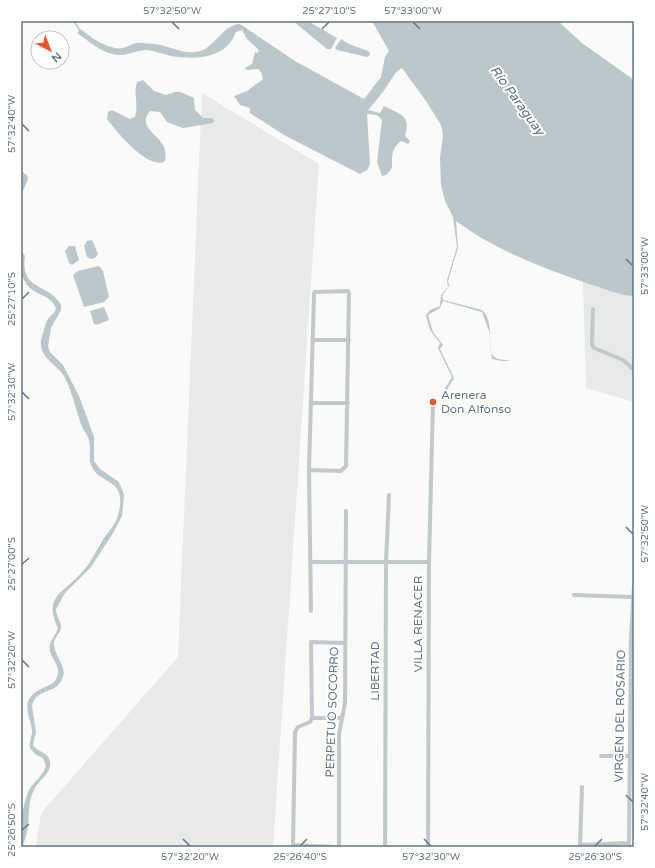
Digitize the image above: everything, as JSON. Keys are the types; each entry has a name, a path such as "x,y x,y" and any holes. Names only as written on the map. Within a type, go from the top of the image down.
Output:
{"street":[{"path":"309,470 341,471 346,466 349,340 348,291 314,292 309,470 311,611"},
{"path":"593,309 592,345 594,348 617,357 634,370"},
{"path":"313,340 349,340"},
{"name":"VILLA RENACER","path":"428,847 429,562 433,402"},
{"path":"312,403 348,403"},
{"name":"LIBERTAD","path":"385,847 386,562 389,495"},
{"name":"PERPETUO SOCORRO","path":"337,847 339,734 345,703 346,511"},
{"path":"310,562 429,562"},
{"name":"VIRGEN DEL ROSARIO","path":"629,845 630,756 632,726 632,597 634,585"},
{"path":"574,595 632,597"},
{"path":"337,847 293,845 295,732 298,727 310,722 312,718 311,642 345,643"},
{"path":"312,718 342,718"},
{"path":"601,756 630,756"},
{"path":"582,787 580,846 629,845"}],"shaded area":[{"path":"202,93 319,164 273,847 36,847 41,813 178,657"},
{"path":"583,281 619,294 634,296 634,402 586,388"}],"water":[{"path":"293,21 308,21 337,38 331,49 327,49"},
{"name":"Río Paraguay","path":"372,21 558,21 582,43 634,80 634,296 618,294 522,258 471,232 456,221 458,248 448,281 449,286 442,296 443,300 482,310 488,320 490,340 489,331 482,312 443,301 440,308 428,315 433,332 443,345 440,349 454,378 446,391 441,395 452,377 438,348 440,343 430,330 426,315 430,310 440,306 441,295 448,287 447,280 457,247 453,217 445,201 441,185 440,158 443,135 441,125 402,68 396,72 383,92 368,110 380,113 384,106 403,116 407,124 405,136 410,141 408,144 401,141 395,147 392,168 386,175 382,176 377,162 382,120 377,115 367,114 370,164 367,170 360,174 284,135 250,113 250,108 240,105 234,96 247,91 263,79 261,72 258,69 246,70 245,68 252,64 255,52 258,53 259,50 247,39 242,30 236,32 225,48 218,53 209,56 190,58 171,56 147,50 121,55 111,54 77,33 81,29 97,41 115,48 123,48 140,43 161,45 185,52 197,52 208,47 230,27 240,24 295,61 364,99 381,77 385,57 389,51"},
{"path":"341,39 349,44 368,51 370,55 367,57 337,50 335,48"},
{"path":"143,80 154,91 166,95 181,92 194,98 195,110 203,118 212,118 214,120 213,123 183,128 167,122 160,112 150,111 146,117 146,122 151,131 163,144 166,156 164,162 149,160 132,148 107,119 108,112 112,110 130,119 135,117 136,86 137,82"},
{"path":"21,171 27,175 28,179 21,196"},
{"path":"92,240 98,254 96,257 91,259 87,257 84,246 87,241"},
{"path":"69,246 75,246 79,260 72,265 69,263 65,251"},
{"path":"21,250 25,256 27,276 36,285 56,298 61,305 61,310 51,328 48,346 50,352 63,365 79,396 94,437 94,461 100,469 119,482 124,495 122,516 113,533 91,567 65,593 56,609 61,627 54,644 64,673 59,684 56,687 40,694 32,706 36,732 33,745 49,758 50,765 47,773 36,786 32,795 26,838 22,847 20,842 20,826 28,792 42,774 46,766 43,758 35,754 30,748 32,728 27,705 33,694 52,683 57,677 58,669 50,651 51,641 58,628 54,617 54,601 58,595 83,571 116,521 120,509 120,497 116,487 95,472 92,467 90,460 89,440 82,427 68,384 62,373 43,353 41,341 46,322 56,309 50,300 30,288 25,282 21,272"},
{"path":"99,266 103,271 109,297 104,302 84,307 73,275 78,271"},
{"path":"104,307 109,320 96,325 94,324 90,311"},
{"path":"491,351 493,356 498,359 512,361 492,359"}],"waterway":[{"path":"74,21 80,31"}],"place":[{"name":"Arenera Don Alfonso","path":"433,402"}]}
